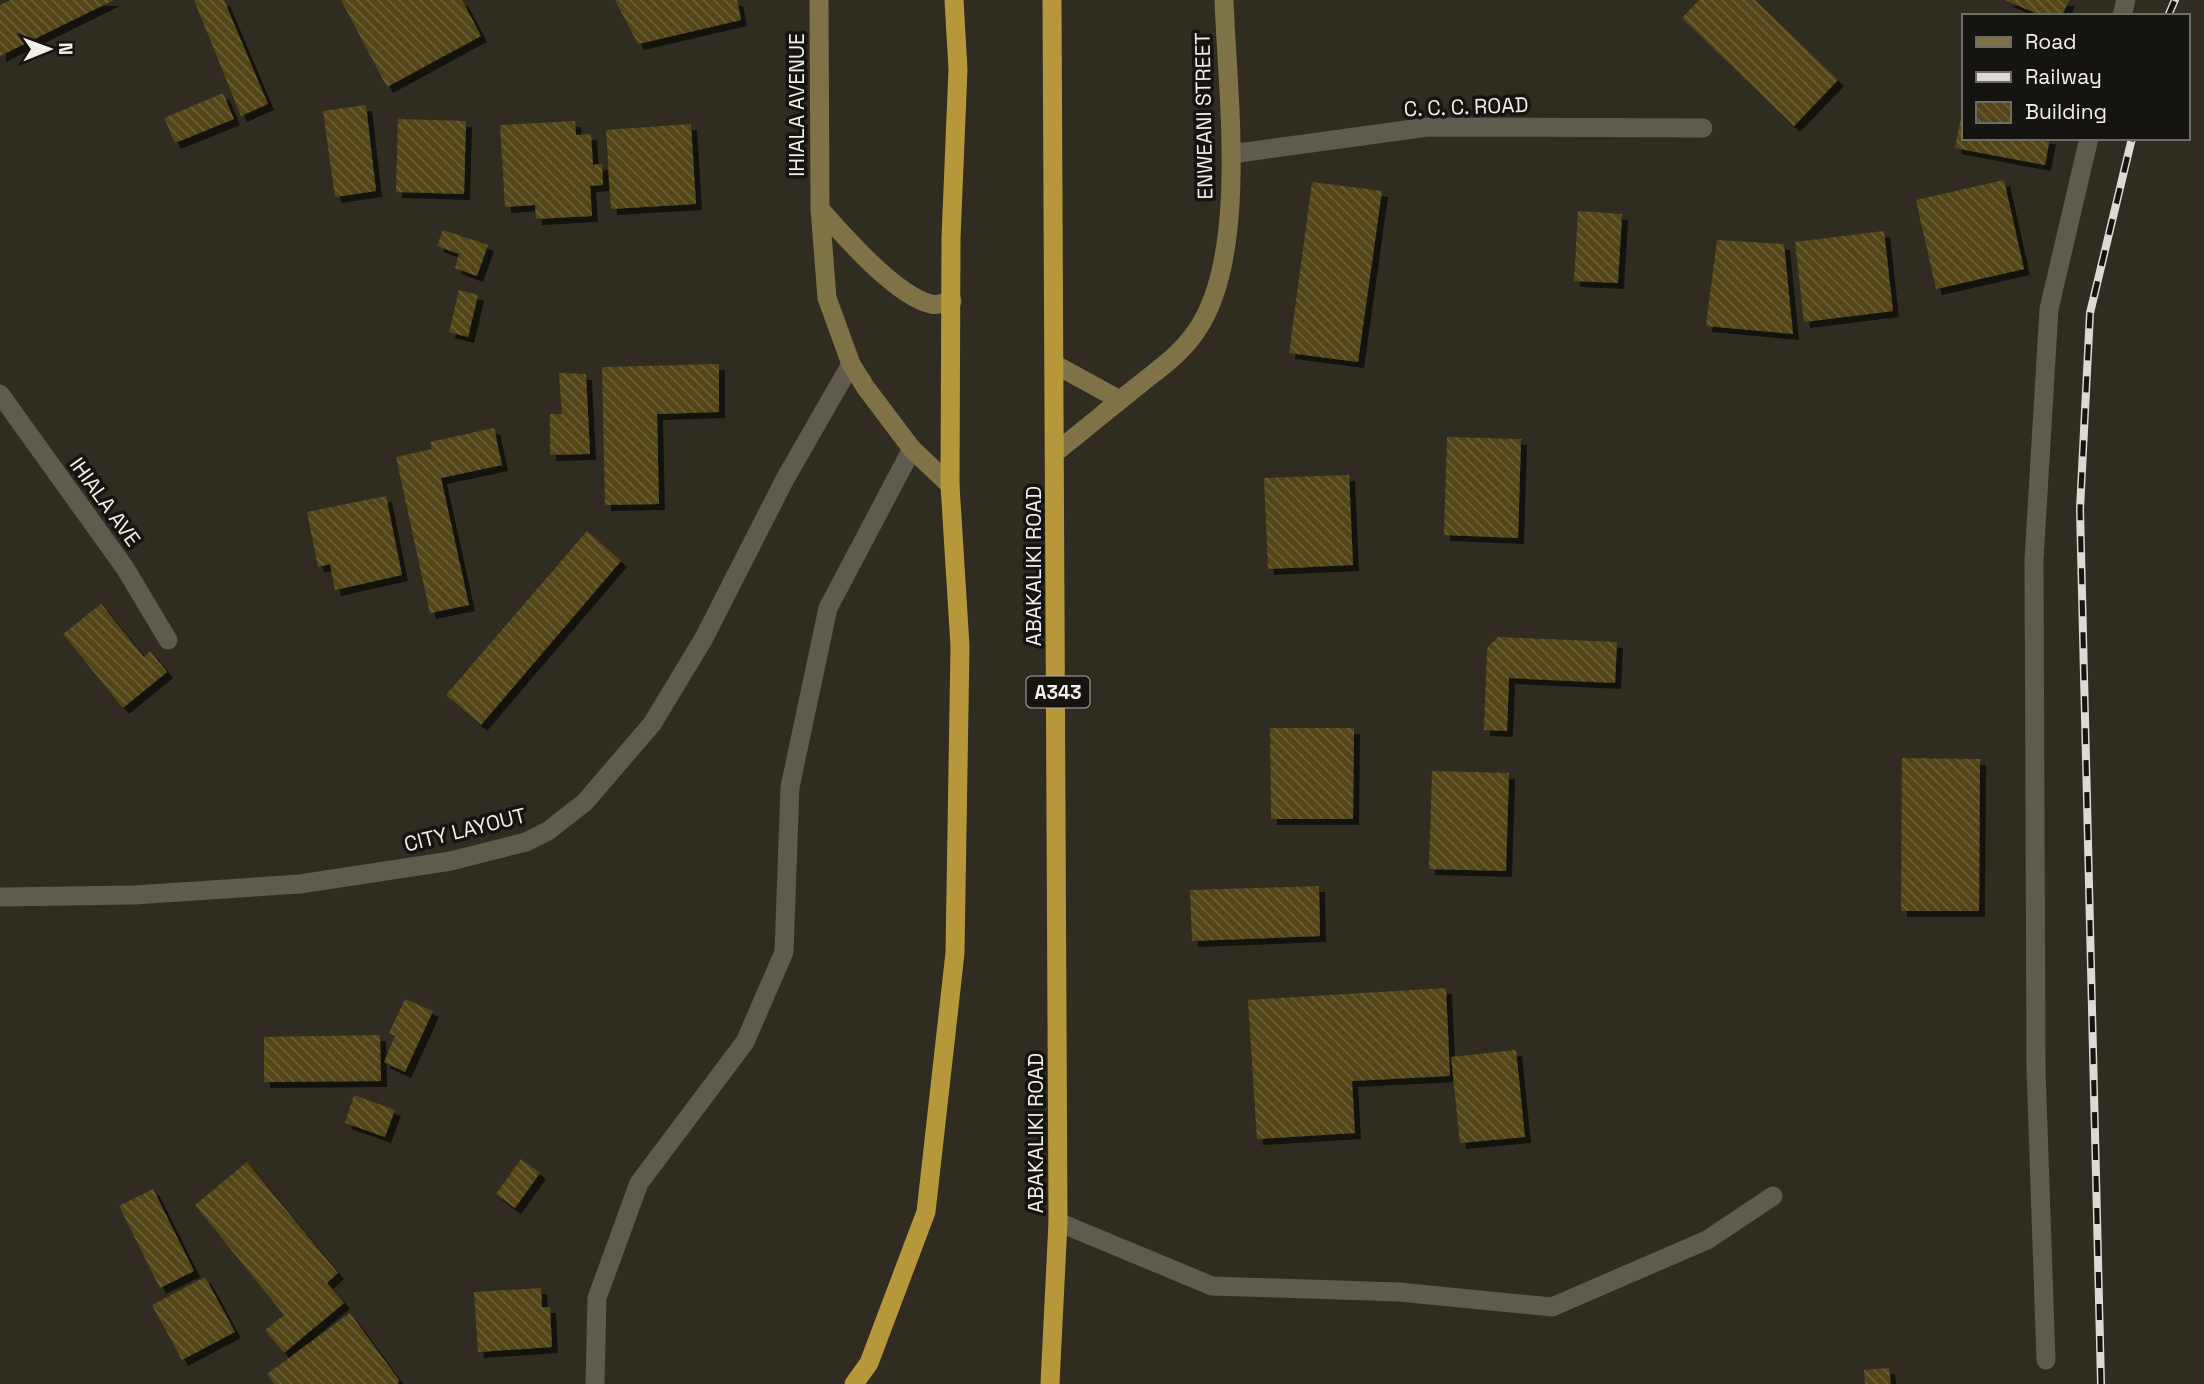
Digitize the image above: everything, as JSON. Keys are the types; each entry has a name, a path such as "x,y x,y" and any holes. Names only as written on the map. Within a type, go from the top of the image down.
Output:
{"highway":[{"path":"853,1384 869,1363 926,1212 955,953 960,646 950,485 951,238 958,69 954,0"},
{"name":"ABAKALIKI ROAD","path":"1050,1384 1058,1222 1056,365 1052,0"}],"main road":[{"name":"IHIALA AVENUE","path":"819,0 820,209 824,283 833,319 850,364 912,449 950,485"},
{"name":"ENWEANI STREET","path":"1056,452 1170,361 1196,332 1209,311 1218,283 1227,228 1231,154 1224,0"},
{"path":"820,209 855,248 909,292 932,305 952,301"},
{"path":"1056,365 1120,400"}],"street":[{"name":"C. C. C. ROAD","path":"1231,154 1428,127 1703,128"},
{"path":"2046,1360 2036,1069 2034,560 2049,309 2089,140"},
{"name":"CITY LAYOUT","path":"0,897 134,895 300,884 451,861 526,842 548,831 585,802 652,724 704,638 785,479 850,364"},
{"name":"IHIALA AVE","path":"0,394 125,568 168,640"},
{"path":"595,1384 597,1298 639,1183 745,1042 784,952 790,787 828,608 912,449"},
{"path":"1058,1222 1212,1286 1399,1292 1552,1307 1707,1240 1773,1196"}],"building":[{"path":"11,0 114,0 0,56 0,5"},
{"path":"194,0 224,0 268,104 241,116"},
{"path":"341,0 462,0 481,36 387,87"},
{"path":"615,0 737,0 741,20 638,44"},
{"path":"1699,0 1755,0 1838,80 1794,126 1682,18"},
{"path":"2005,0 2069,0 2063,14 2037,14"},
{"path":"223,93 234,119 175,143 164,118"},
{"path":"366,105 376,191 335,197 323,111"},
{"path":"1962,113 1962,140 2050,140 2045,165 1955,148"},
{"path":"398,119 466,121 464,194 396,192"},
{"path":"575,121 576,135 591,134 593,165 602,164 603,185 590,186 592,216 536,219 535,205 505,207 500,125"},
{"path":"691,124 696,204 611,209 606,130"},
{"path":"2004,180 2024,269 1936,289 1916,200"},
{"path":"1312,182 1382,191 1358,362 1289,353"},
{"path":"1578,211 1622,214 1618,283 1574,281"},
{"path":"443,230 488,245 477,276 455,268 459,254 437,246"},
{"path":"1884,231 1893,311 1804,322 1795,242"},
{"path":"1717,240 1784,244 1793,334 1706,326"},
{"path":"459,290 478,295 468,337 449,332"},
{"path":"719,364 719,412 657,414 659,504 605,505 602,367"},
{"path":"559,373 586,374 590,454 550,455 550,414 562,414"},
{"path":"494,428 502,465 441,478 469,605 430,613 396,457 432,449 430,442"},
{"path":"1447,437 1521,439 1518,538 1444,535"},
{"path":"1349,475 1353,565 1268,569 1264,478"},
{"path":"386,496 402,575 335,590 330,564 318,567 307,512"},
{"path":"587,531 621,561 481,725 446,695"},
{"path":"101,604 144,657 150,651 167,672 123,708 63,634"},
{"path":"1498,637 1617,642 1615,683 1509,678 1507,731 1484,730 1487,648"},
{"path":"1270,728 1354,728 1353,819 1271,819"},
{"path":"1902,758 1980,759 1979,911 1901,911"},
{"path":"1432,771 1509,773 1506,871 1429,869"},
{"path":"1319,886 1320,936 1192,941 1190,890"},
{"path":"1446,988 1450,1076 1352,1081 1355,1133 1257,1139 1248,1000"},
{"path":"405,999 433,1011 405,1072 384,1062 395,1036 389,1033"},
{"path":"380,1035 381,1081 264,1082 264,1037"},
{"path":"1516,1050 1525,1137 1460,1143 1451,1057"},
{"path":"354,1095 395,1110 385,1137 345,1123"},
{"path":"521,1159 540,1173 515,1208 496,1194"},
{"path":"247,1162 338,1273 327,1283 344,1303 284,1353 265,1330 284,1315 195,1205"},
{"path":"153,1189 194,1271 160,1288 119,1206"},
{"path":"205,1277 235,1332 182,1360 152,1305"},
{"path":"541,1288 542,1307 550,1307 552,1347 478,1352 474,1292"},
{"path":"350,1313 399,1380 398,1384 274,1384 267,1374"},
{"path":"1889,1368 1891,1384 1865,1384 1864,1370"}],"railway":[{"path":"2169,14 2175,0"},
{"path":"2101,1384 2080,509 2090,313 2132,140"}]}
